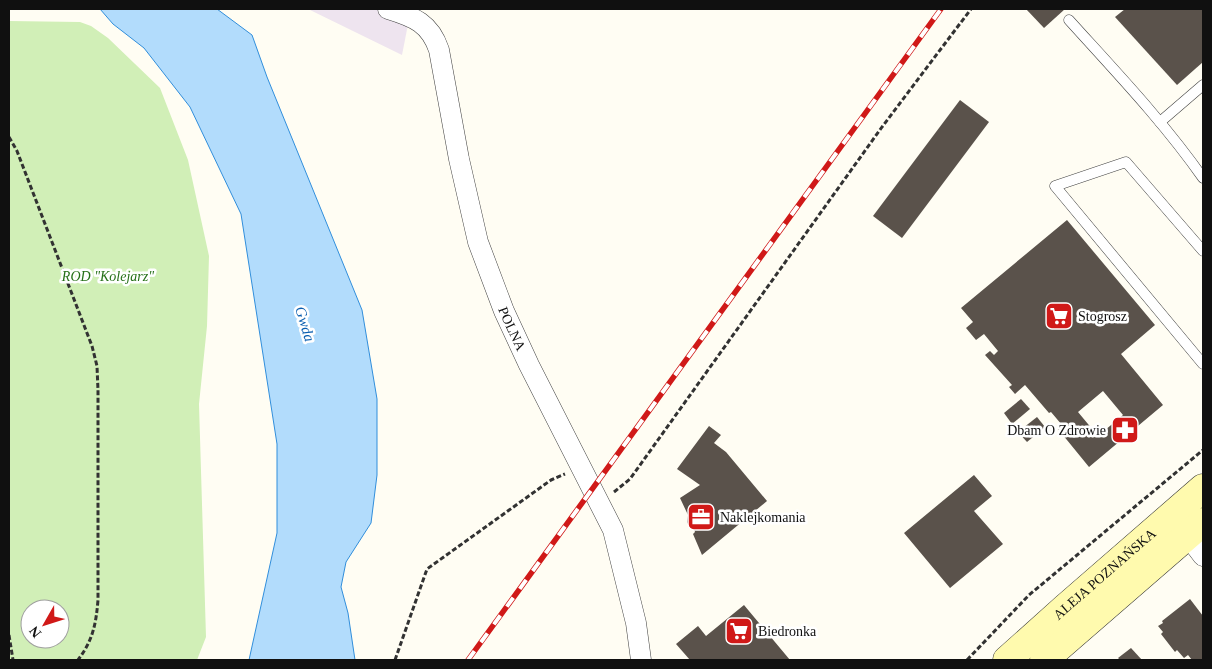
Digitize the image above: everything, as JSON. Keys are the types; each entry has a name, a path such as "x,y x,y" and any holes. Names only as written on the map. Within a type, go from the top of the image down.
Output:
{"main road":[{"name":"ALEJA POZNAŃSKA","path":"1006,660 1203,488"},
{"name":"ALEJA POZNAŃSKA","path":"1044,660 1198,538"}],"street":[{"name":"POLNA","path":"400,11 423,24 436,39 461,169 478,242 504,311 598,499 618,544 636,623 641,660"}],"lane":[{"path":"1069,20 1160,122 1203,178"},
{"path":"1160,122 1203,85"},
{"path":"1203,251 1126,162 1054,186 1203,364"}],"path":[{"path":"598,499 616,491 630,479 882,127 971,9"},
{"path":"9,137 17,151 92,346 97,366 98,600 96,626 86,650 78,660"},
{"path":"967,660 1029,595 1203,450"},
{"path":"395,660 427,569 551,480 581,467"},
{"path":"9,635 13,660"}],"shaded area":[{"path":"308,9 411,9 402,55"}],"green space":[{"name":"ROD \"Kolejarz\"","path":"9,21 80,22 91,26 108,38 160,88 188,160 209,256 207,326 199,404 206,637 197,660 9,660"}],"water":[{"name":"Gwda","path":"100,9 217,9 252,35 267,77 362,310 377,399 377,475 371,523 346,562 341,587 348,613 355,660 249,660 277,533 277,444 241,214 190,107 144,48 113,24"}],"building":[{"path":"1026,9 1065,9 1044,28"},
{"path":"1125,9 1203,9 1203,62 1177,85 1115,17"},
{"path":"960,100 989,122 902,238 873,216"},
{"path":"1067,220 1155,325 1121,354 1163,405 1089,467 1058,429 1062,425 1025,385 1015,394 1009,387 1012,385 985,355 990,351 994,355 998,351 984,334 976,340 966,328 973,322 961,308","holes":["1103,391 1123,415 1098,436 1078,412"]},
{"path":"1021,399 1030,409 1012,424 1004,413"},
{"path":"1037,417 1045,427 1027,442 1018,432"},
{"path":"709,426 721,435 714,443 726,452 767,501 702,555 693,534 695,532 693,526 690,528 687,522 688,515 680,498 700,485 677,469"},
{"path":"974,475 992,496 974,511 1003,544 950,588 904,533"},
{"path":"1190,599 1203,616 1203,660 1192,660 1188,655 1184,658 1177,650 1175,652 1161,634 1163,632 1158,626"},
{"name":"Biedronka","path":"744,605 790,660 690,660 676,644 698,626 706,636"},
{"path":"1131,648 1142,660 1120,660 1118,658"}],"railway":[{"path":"468,660 941,9"}],"place":[{"name":"Stogrosz","path":"1059,316"},
{"name":"Dbam O Zdrowie","path":"1125,430"},
{"name":"Naklejkomania","path":"701,517"},
{"name":"Biedronka","path":"739,631"}]}
